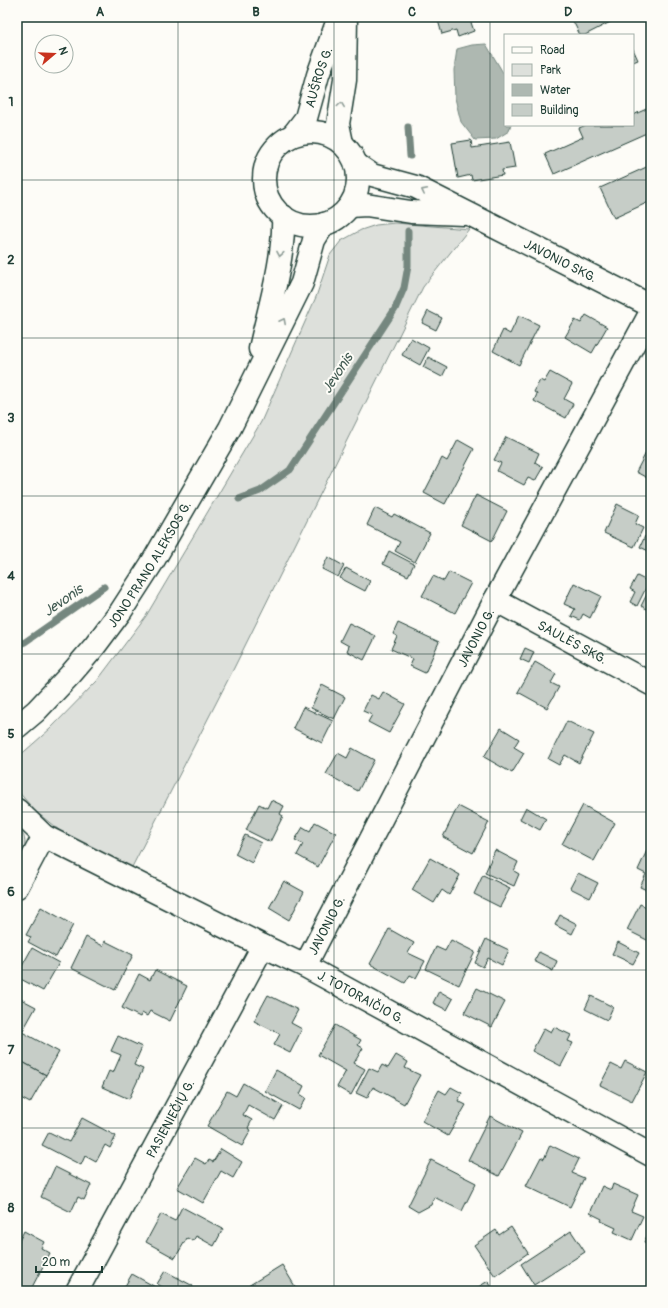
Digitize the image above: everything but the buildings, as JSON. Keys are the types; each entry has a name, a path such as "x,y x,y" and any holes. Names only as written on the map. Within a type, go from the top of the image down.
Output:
{"street":[{"name":"AUŠROS G.","path":"293,135 306,118 318,75 339,17"},
{"name":"AUŠROS G.","path":"342,143 338,124 345,80 346,17"},
{"path":"305,132 318,132 331,136 342,143 351,153 356,164 358,186 355,197 350,206 342,214 334,220 313,226 302,225 292,221 283,216 274,208 268,198 264,176 266,165 272,153 281,142 293,135 305,132"},
{"name":"JAVONIO SKG.","path":"356,164 372,175 416,187 651,306"},
{"name":"JAVONIO SKG.","path":"350,206 366,205 411,212 471,214"},
{"name":"JONO PRANO ALEKSOS G.","path":"253,381 276,280 284,233 283,216"},
{"name":"JONO PRANO ALEKSOS G.","path":"17,727 70,675 94,646 121,611 152,563 230,428 302,283 314,240 324,224"},
{"name":"JAVONIO G.","path":"305,966 495,600 651,312"},
{"name":"SAULĖS SKG.","path":"495,600 651,684"},
{"name":"J. TOTORAIČIO G.","path":"17,810 44,836 305,966 651,1156"},
{"path":"17,887 44,836"},
{"name":"PASIENIEČIŲ G.","path":"77,1291 263,946"}],"green space":[{"path":"395,223 469,229 423,287 233,670 131,869 64,834 35,811 17,790 17,758 50,729 97,681 146,616 261,422 316,297 330,255 341,241 361,230 376,225"},
{"path":"17,826 24,836 25,845 17,865"}],"water":[{"path":"486,44 504,74 504,126 511,126 509,131 496,139 475,140 461,122 455,98 454,70 457,49 472,45"}],"waterway":[{"name":"Jevonis","path":"408,127 410,156"},
{"name":"Jevonis","path":"239,499 260,491 290,470 395,309 404,288 408,266 408,231"},
{"name":"Jevonis","path":"17,645 25,642 104,587"}]}
